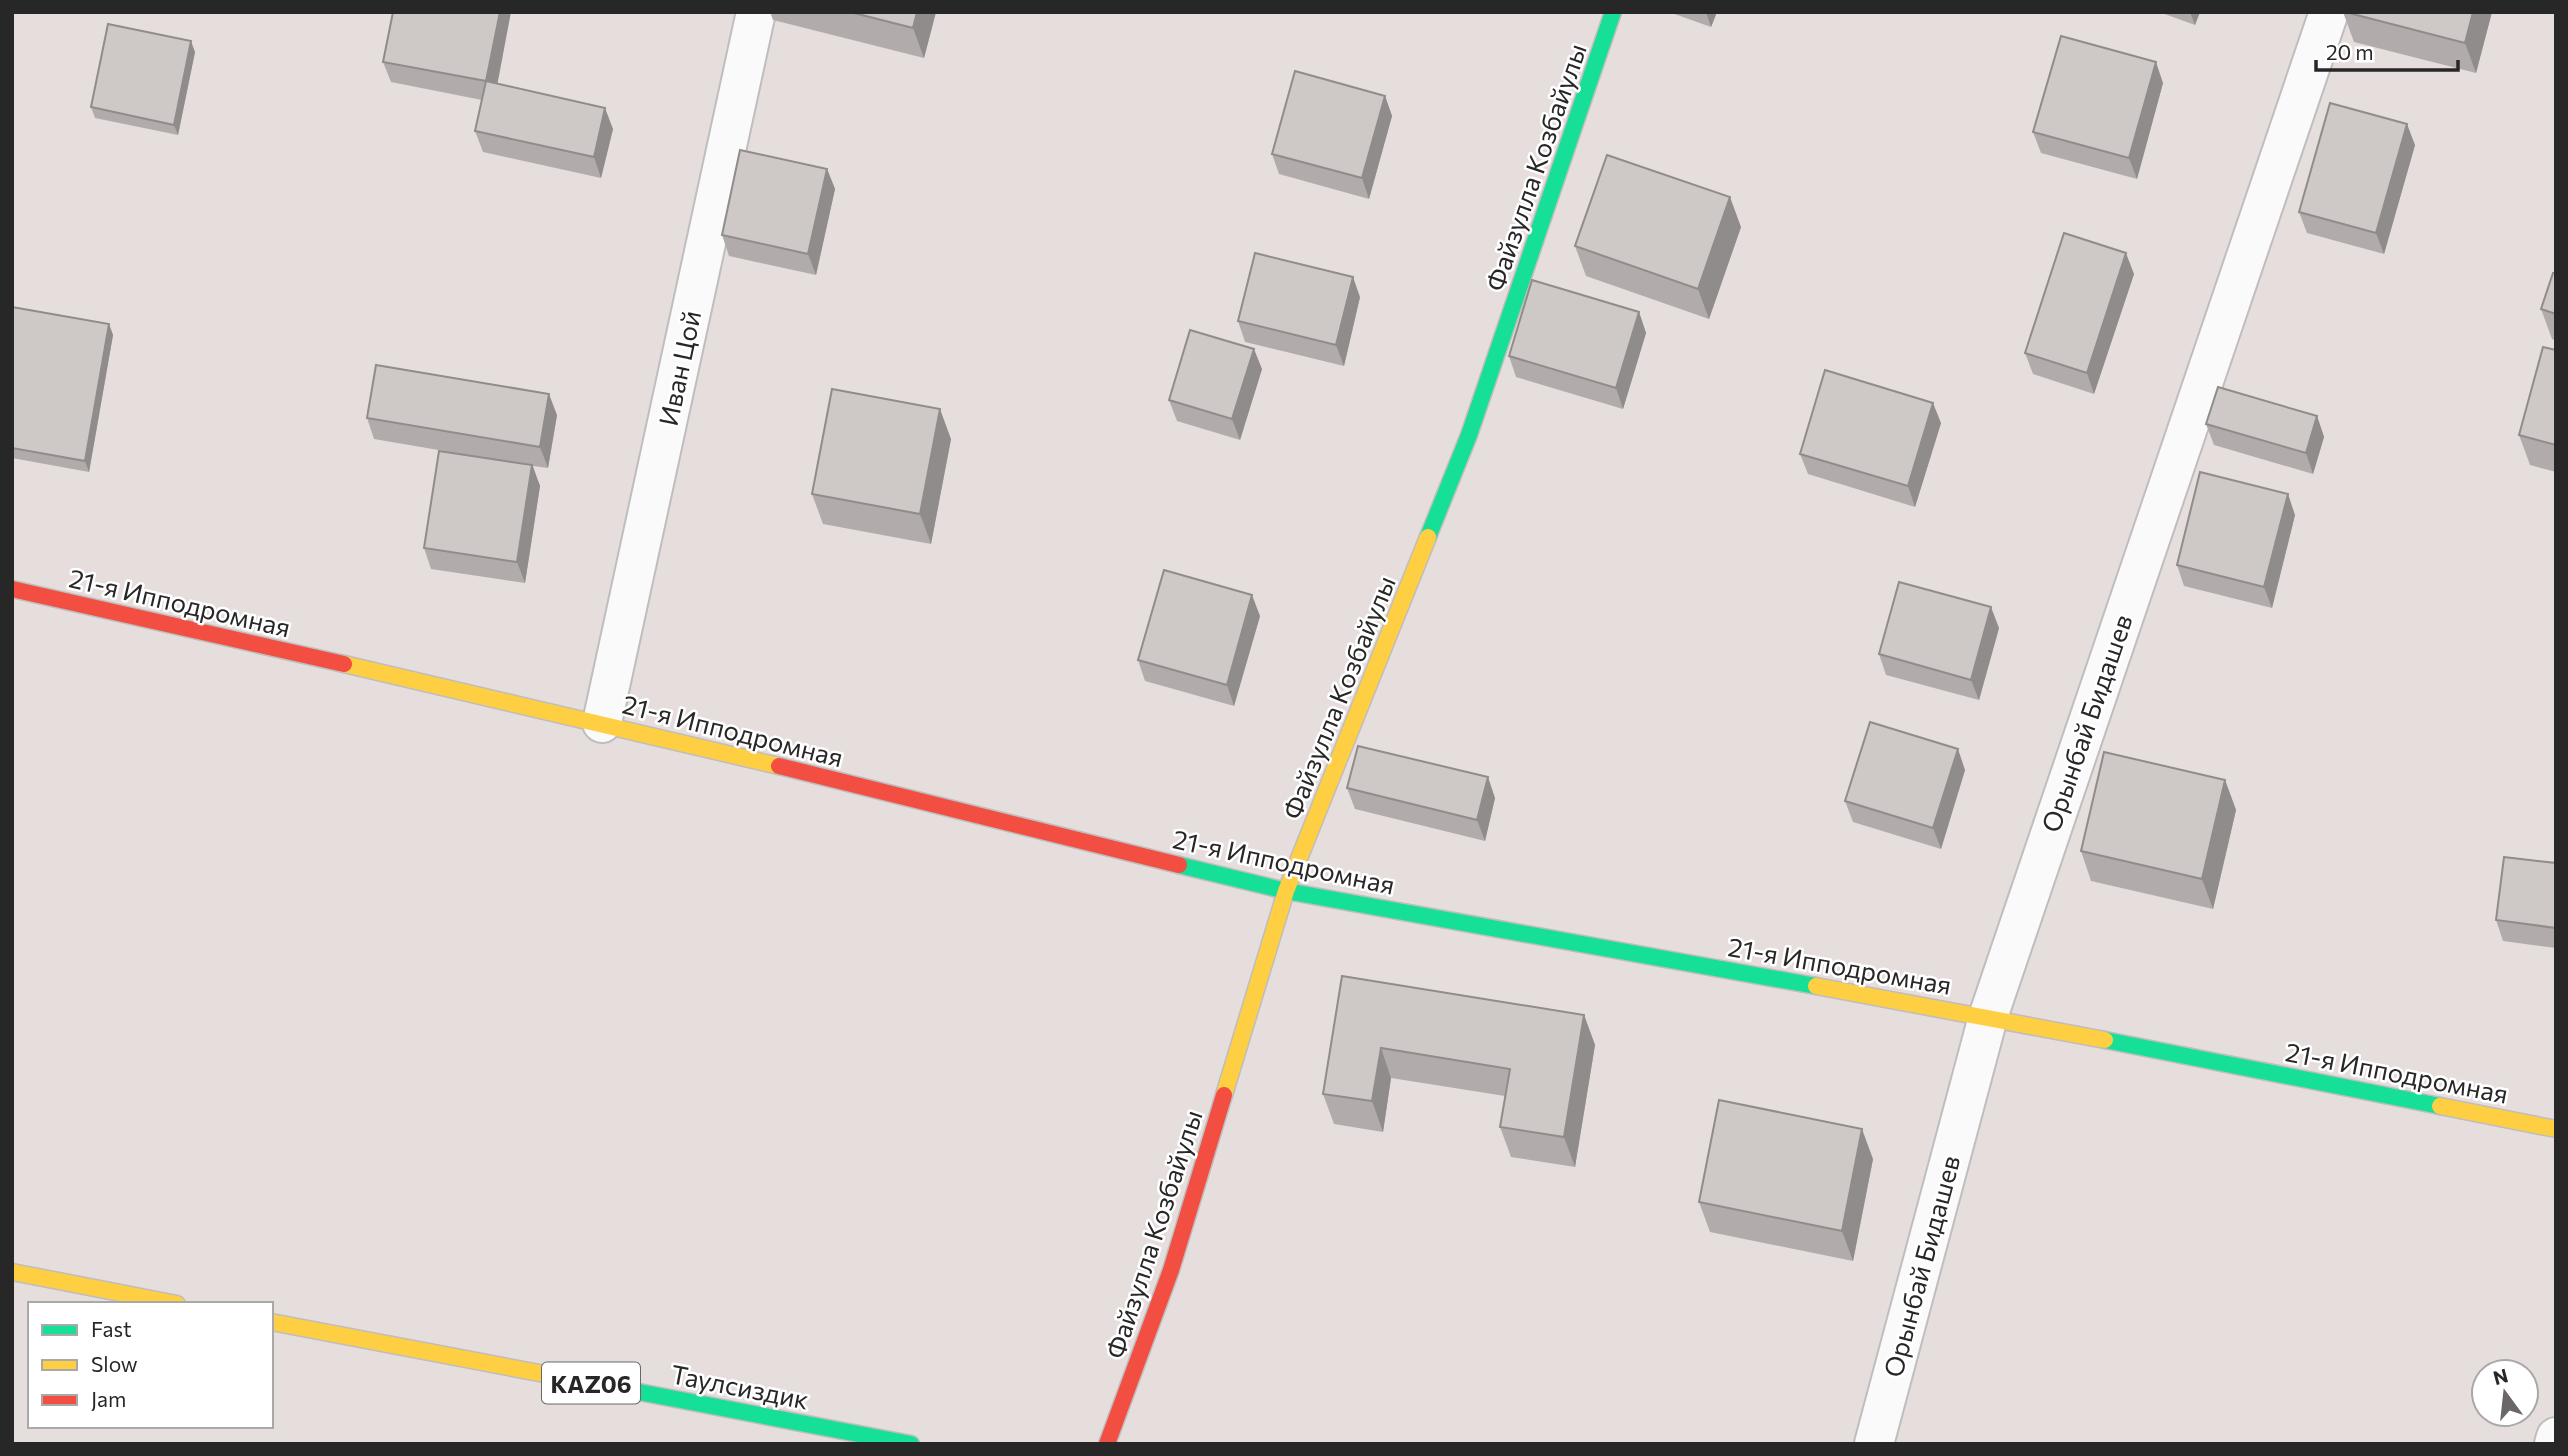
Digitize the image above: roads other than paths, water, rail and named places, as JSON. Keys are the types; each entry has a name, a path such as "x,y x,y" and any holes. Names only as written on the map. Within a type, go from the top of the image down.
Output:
{"street":[{"name":"Иван Цой","path":"602,723 756,12"},
{"name":"Файзулла Козбайулы","path":"1107,1444 1171,1270 1286,891 1469,435 1613,12"},
{"name":"Орынбай Бидашев","path":"1874,1444 1988,1017 2329,12"},
{"name":"21-я Ипподромная","path":"12,589 602,723 1286,891 1988,1017 2556,1129"},
{"path":"12,1272 167,1302"},
{"name":"Таулсиздик","path":"273,1322 911,1444"},
{"path":"2554,1444 2556,1437"}]}
